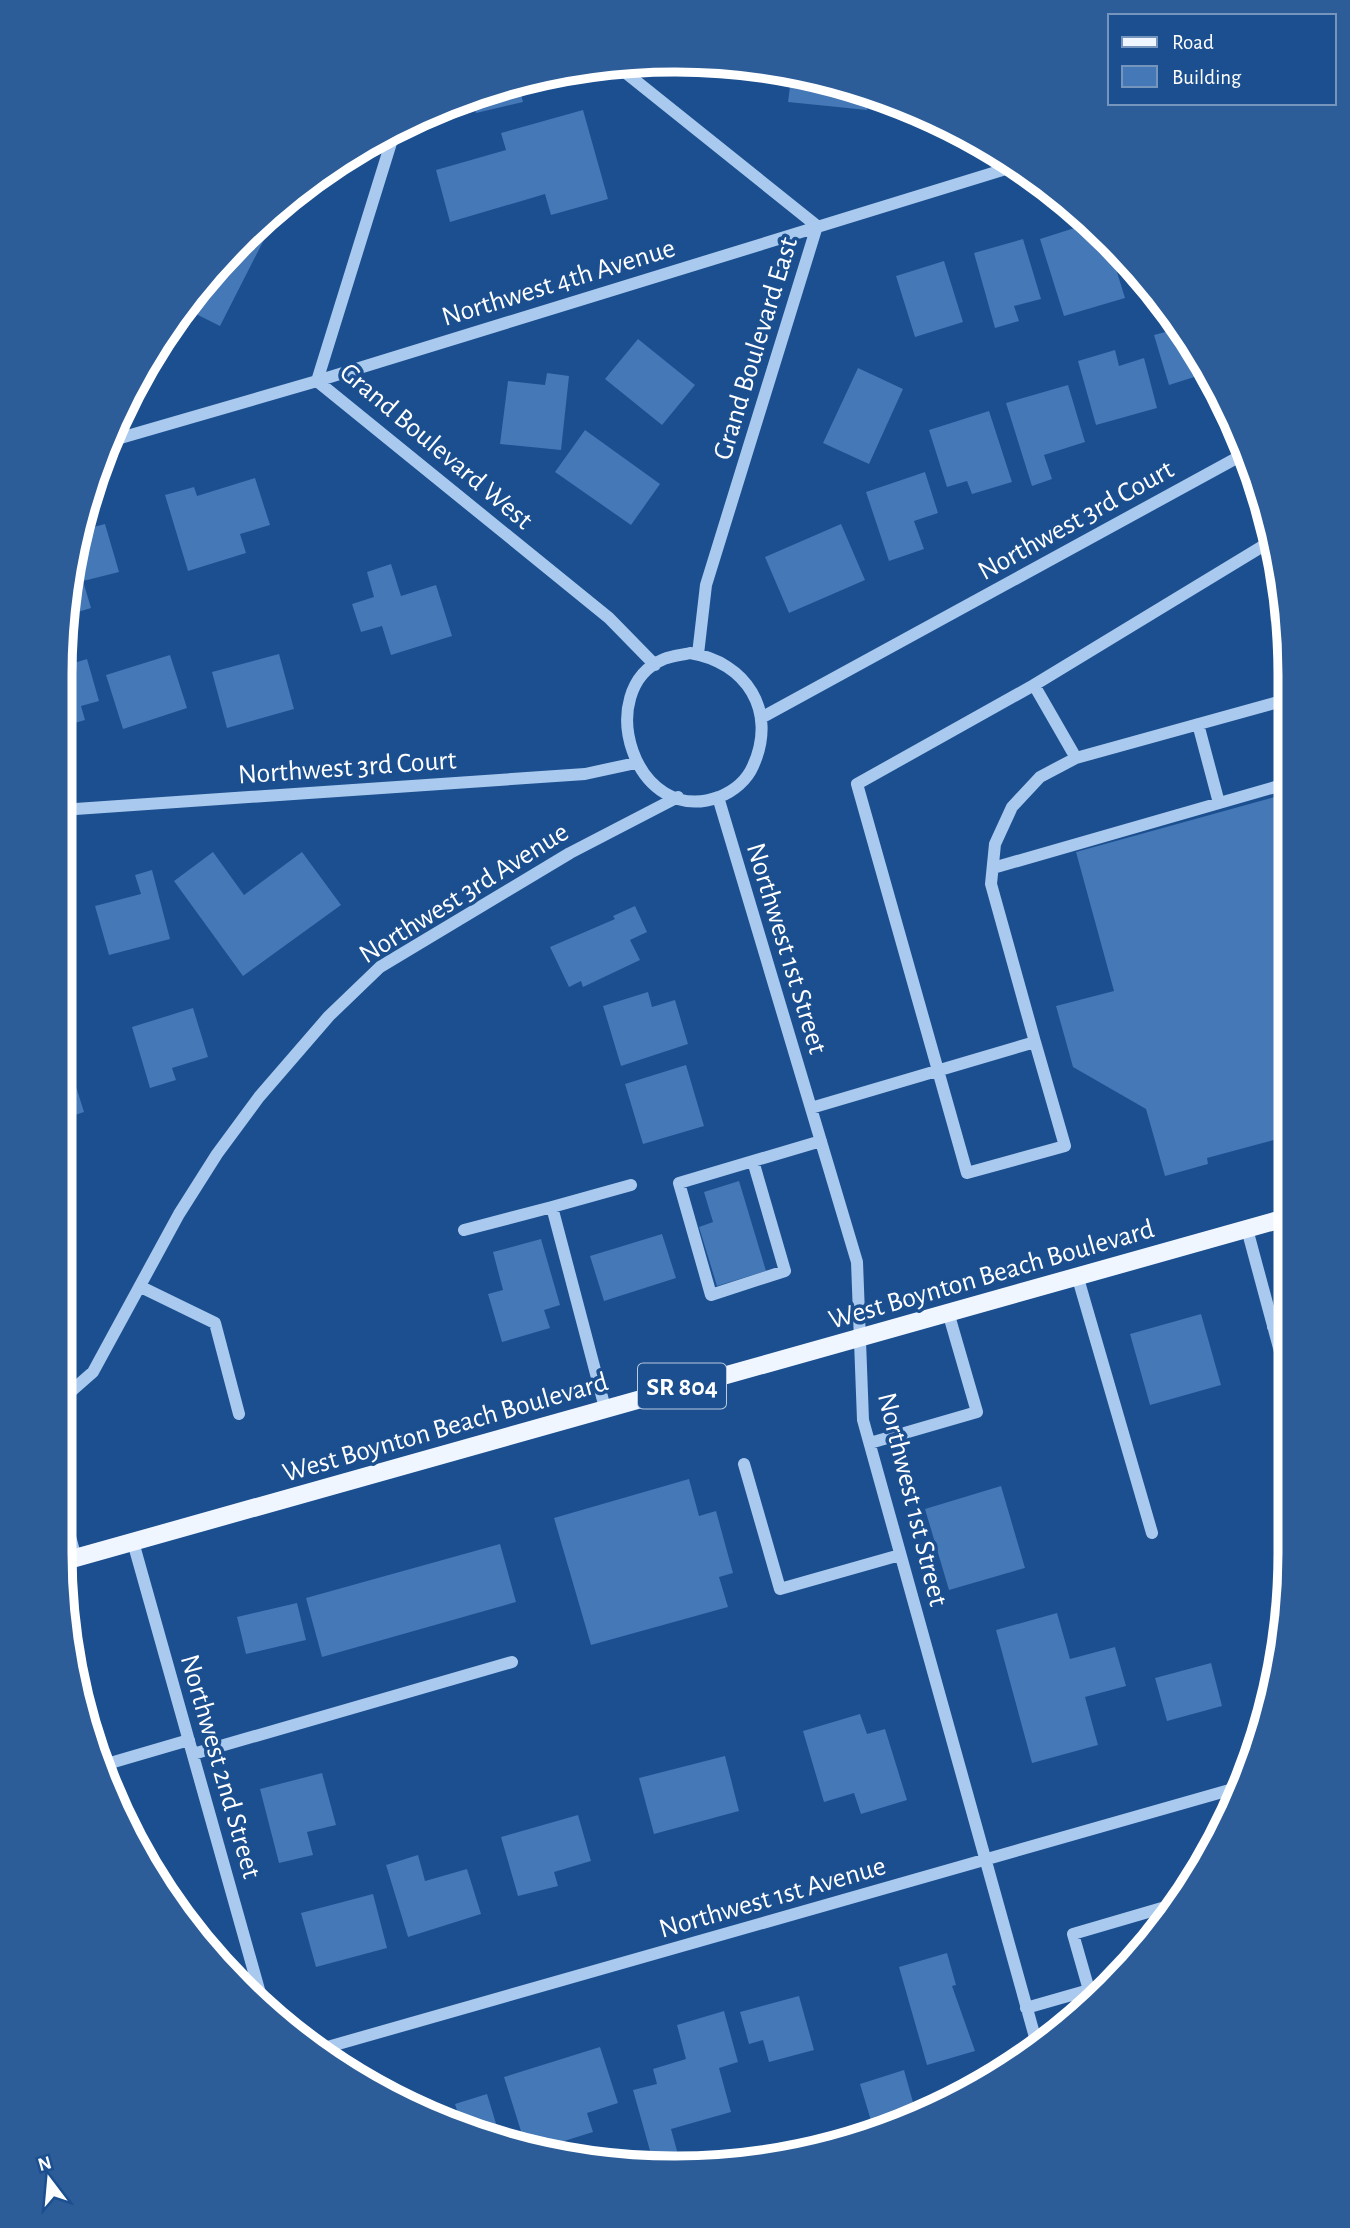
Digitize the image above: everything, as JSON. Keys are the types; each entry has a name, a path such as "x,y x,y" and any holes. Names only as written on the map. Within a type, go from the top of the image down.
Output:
{"main road":[{"name":"West Boynton Beach Boulevard","path":"72,1559 1278,1220"}],"street":[{"name":"Grand Boulevard East","path":"626,74 817,226 706,585 698,654"},
{"name":"Grand Boulevard West","path":"391,143 317,381 609,618 655,665"},
{"name":"Northwest 4th Avenue","path":"121,438 317,381 1004,169"},
{"name":"Northwest 3rd Court","path":"761,718 1237,458"},
{"path":"1264,545 1034,685 857,784 967,1173 1065,1146 991,884 995,844 1012,807 1040,777 1076,758 1278,702"},
{"path":"698,654 722,661 751,689 761,718 760,749 753,768 729,793 687,801 662,791 636,763 626,733 628,705 642,677 663,659 698,654"},
{"path":"1034,685 1076,758"},
{"path":"1198,724 1219,803"},
{"name":"Northwest 3rd Court","path":"72,809 585,774 636,763"},
{"path":"993,867 1278,786"},
{"name":"Northwest 3rd Avenue","path":"72,1390 93,1372 179,1214 217,1154 259,1097 329,1016 380,967 570,853 678,797"},
{"name":"Northwest 1st Street","path":"718,797 857,1262 863,1420 1035,2037"},
{"path":"811,1108 1035,1042"},
{"path":"754,1161 785,1271 710,1294 678,1183 754,1161 821,1142"},
{"path":"464,1230 631,1185"},
{"path":"552,1207 605,1408"},
{"path":"1247,1229 1278,1345"},
{"path":"1077,1275 1152,1533"},
{"path":"141,1287 215,1323 239,1414"},
{"path":"870,1443 977,1412 948,1312"},
{"path":"1273,1327 1278,1325"},
{"path":"744,1464 780,1590 900,1555"},
{"name":"Northwest 2nd Street","path":"134,1542 259,1990"},
{"path":"193,1754 512,1662"},
{"path":"110,1763 189,1740"},
{"name":"Northwest 1st Avenue","path":"329,2047 1229,1790"},
{"path":"1089,1992 1073,1934 1163,1908"},
{"path":"1026,2008 1086,1995"}],"building":[{"path":"791,83 868,104 867,110 788,102"},
{"path":"520,92 523,102 476,113 474,107"},
{"path":"583,110 608,199 551,215 545,194 450,222 436,170 506,150 501,133"},
{"path":"270,227 220,326 193,312 221,277"},
{"path":"1079,227 1113,260 1125,298 1064,316 1040,239"},
{"path":"1023,239 1041,299 1014,306 1019,321 995,328 974,253"},
{"path":"944,261 963,322 915,337 896,276"},
{"path":"1170,331 1198,376 1169,385 1154,335"},
{"path":"638,339 695,385 662,425 605,379"},
{"path":"1115,350 1119,366 1144,358 1157,408 1096,425 1078,361"},
{"path":"858,368 903,389 869,464 823,443"},
{"path":"547,373 569,376 561,450 500,444 508,381 545,385"},
{"path":"1068,385 1085,442 1044,455 1052,479 1032,486 1006,403"},
{"path":"989,411 1012,482 972,494 967,481 947,487 929,430"},
{"path":"585,430 660,484 631,525 555,472"},
{"path":"925,472 938,513 914,521 924,549 889,561 866,492"},
{"path":"255,478 270,525 240,534 246,553 188,571 165,495 194,487 197,496"},
{"path":"105,524 119,572 83,581 91,608 75,613 83,557 90,528"},
{"path":"841,524 865,580 789,613 765,557"},
{"path":"391,564 401,596 436,585 452,636 391,655 382,626 361,632 352,604 374,597 367,572"},
{"path":"279,654 294,709 227,728 212,672"},
{"path":"170,655 187,708 123,729 106,675"},
{"path":"87,659 99,701 81,706 85,720 72,724 72,675 72,664"},
{"path":"1278,796 1278,1139 1207,1158 1208,1164 1165,1176 1146,1109 1073,1067 1056,1006 1114,991 1076,852"},
{"path":"213,852 244,895 302,852 341,905 243,976 174,881"},
{"path":"152,870 170,939 109,955 95,906 141,894 135,875"},
{"path":"635,906 647,932 630,940 640,960 583,987 581,981 569,987 550,947 615,919 613,916"},
{"path":"648,992 652,1007 675,1000 688,1044 621,1066 603,1006"},
{"path":"193,1008 208,1057 172,1068 176,1080 150,1088 132,1027"},
{"path":"686,1065 704,1126 643,1144 625,1084"},
{"path":"72,1074 84,1112 72,1116"},
{"path":"739,1181 766,1271 717,1286 699,1227 713,1222 704,1192"},
{"path":"662,1234 676,1278 604,1301 590,1256"},
{"path":"541,1239 560,1305 544,1310 550,1328 502,1342 488,1294 503,1290 493,1252"},
{"path":"1201,1314 1221,1385 1150,1405 1130,1334"},
{"path":"689,1479 699,1516 716,1511 733,1573 719,1577 728,1607 591,1645 554,1518"},
{"path":"1001,1486 1025,1568 949,1590 925,1509"},
{"path":"500,1544 516,1602 322,1657 306,1598"},
{"path":"297,1603 306,1640 246,1654 237,1617"},
{"path":"1057,1613 1070,1659 1115,1647 1126,1686 1085,1697 1098,1745 1032,1763 996,1630"},
{"path":"1211,1663 1222,1706 1167,1721 1155,1678"},
{"path":"860,1714 867,1734 885,1729 907,1800 861,1814 854,1793 824,1802 803,1731"},
{"path":"725,1756 739,1811 654,1834 639,1778"},
{"path":"322,1773 336,1825 307,1832 313,1855 279,1863 260,1789"},
{"path":"578,1815 591,1861 554,1872 558,1886 518,1896 501,1837"},
{"path":"418,1855 425,1881 467,1869 481,1914 408,1937 386,1865"},
{"path":"373,1894 387,1948 316,1967 301,1913"},
{"path":"947,1953 956,1985 952,1986 975,2051 927,2065 899,1967"},
{"path":"799,1996 814,2050 769,2062 763,2040 749,2044 740,2012"},
{"path":"724,2011 738,2062 719,2068 731,2112 671,2129 678,2156 651,2155 633,2090 657,2084 653,2069 686,2059 677,2025"},
{"path":"600,2047 618,2103 587,2113 593,2132 554,2144 523,2137 504,2077"},
{"path":"904,2070 914,2106 872,2123 860,2084"},
{"path":"487,2094 498,2129 459,2116 455,2104"}]}
